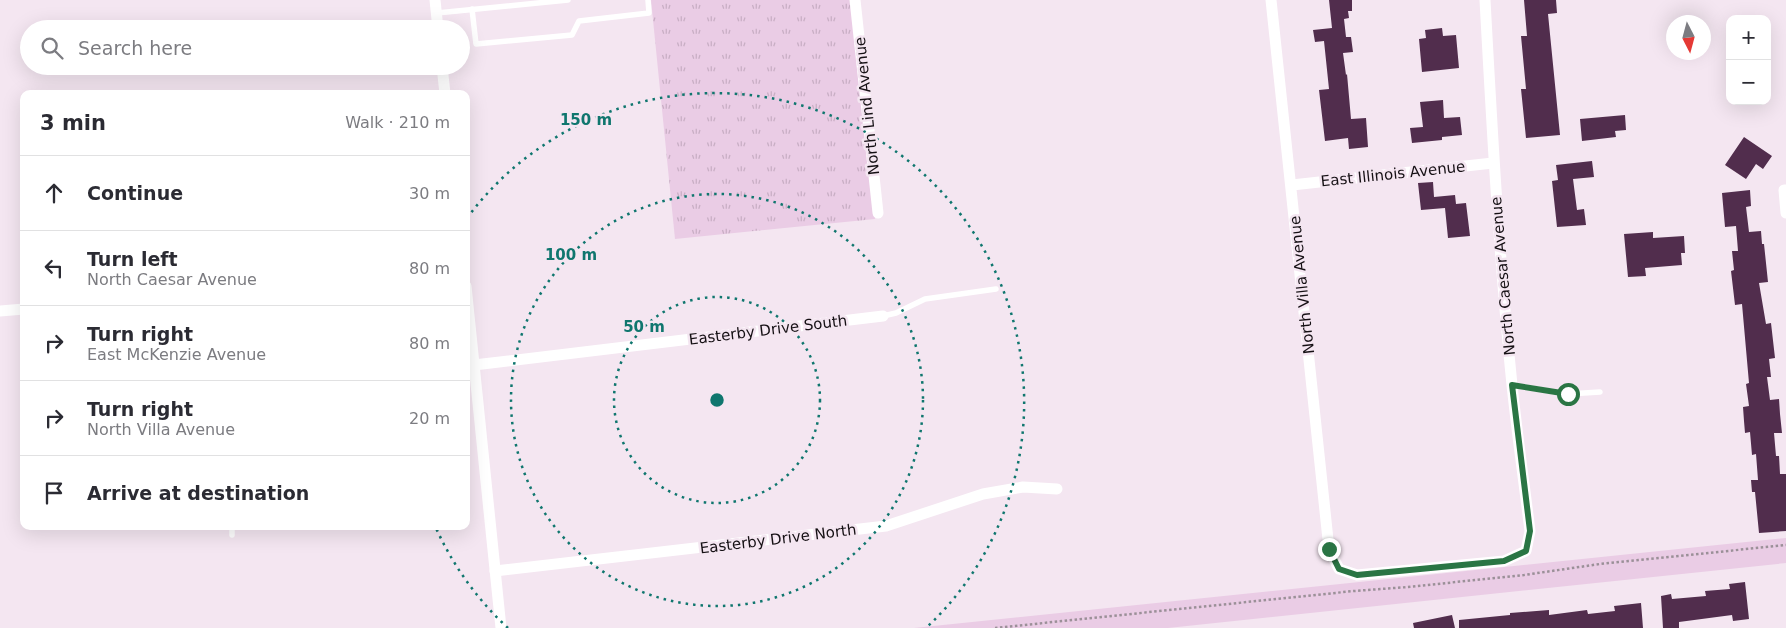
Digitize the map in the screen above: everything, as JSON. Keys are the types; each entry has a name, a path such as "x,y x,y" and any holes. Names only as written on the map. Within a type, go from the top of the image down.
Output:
{"street":[{"path":"435,0 437,20"},
{"name":"North Lind Avenue","path":"855,0 878,213"},
{"name":"North Villa Avenue","path":"1271,0 1292,184 1329,549 1339,569 1357,575 1504,561 1526,551"},
{"name":"North Caesar Avenue","path":"1485,0 1493,163 1512,385 1530,531 1526,551"},
{"path":"443,75 445,90"},
{"name":"East Illinois Avenue","path":"1292,184 1493,163"},
{"path":"1785,190 1786,213"},
{"path":"0,311 20,308"},
{"name":"Easterby Drive South","path":"474,365 883,316"},
{"path":"470,326 500,628"},
{"name":"Easterby Drive North","path":"495,571 886,526 983,494 1023,487 1057,489"}],"lane":[{"path":"437,13 568,0"},
{"path":"472,9 476,44 572,35 580,21 649,13 648,0"},
{"path":"883,316 896,313 925,299 996,289"},
{"path":"1512,385 1568,394 1600,392"},
{"path":"232,530 232,535"}],"path":[{"path":"995,628 1524,575 1600,564 1786,545"}],"green space":[{"path":"651,0 853,0 875,219 675,239"},
{"path":"1786,538 1786,563 1168,628 914,628"}],"building":[{"path":"1329,0 1352,0 1352,11 1348,11 1349,18 1344,19 1346,37 1351,37 1353,52 1343,53 1351,119 1366,118 1368,147 1349,149 1348,138 1325,141 1319,90 1329,89 1324,41 1315,42 1313,30 1332,28"},
{"path":"1524,0 1556,0 1557,13 1548,14 1560,135 1526,138 1521,89 1526,89 1521,36 1527,36"},
{"path":"1442,28 1443,36 1456,35 1459,68 1422,72 1419,39 1426,38 1425,30"},
{"path":"1443,100 1444,118 1460,117 1462,135 1442,137 1442,140 1412,143 1410,128 1423,127 1420,102"},
{"path":"1625,115 1626,130 1615,131 1616,137 1582,141 1580,119"},
{"path":"1744,137 1772,156 1763,169 1756,164 1746,179 1725,165"},
{"path":"1592,161 1594,177 1573,179 1577,210 1584,209 1586,225 1557,227 1552,181 1558,180 1556,165"},
{"path":"1433,182 1434,197 1455,195 1456,204 1466,203 1470,236 1448,238 1445,208 1421,210 1418,183"},
{"path":"1750,190 1751,206 1746,207 1749,232 1761,231 1768,282 1759,283 1766,324 1771,323 1775,358 1769,359 1771,377 1767,377 1770,400 1779,399 1782,433 1774,433 1776,456 1779,456 1780,474 1786,474 1786,531 1759,533 1755,492 1752,492 1751,480 1758,480 1756,454 1752,455 1750,432 1745,433 1744,421 1743,407 1749,406 1746,384 1749,383 1742,304 1735,305 1731,271 1734,270 1732,251 1738,251 1736,226 1725,227 1722,193"},
{"path":"1653,232 1653,238 1684,236 1685,253 1681,253 1682,265 1645,268 1646,276 1628,277 1624,234"},
{"path":"1745,582 1749,619 1733,621 1732,615 1679,622 1679,628 1663,628 1661,596 1671,594 1672,599 1706,596 1705,591 1730,589 1729,584"},
{"path":"1641,603 1643,628 1459,628 1459,620 1549,610 1549,615 1587,610 1588,614 1615,611 1614,606"},
{"path":"1452,615 1455,628 1414,628 1413,623"}],"route":[{"path":"1329,549 1339,569 1357,575 1504,561 1526,551 1530,531 1512,385 1568,394"}]}
